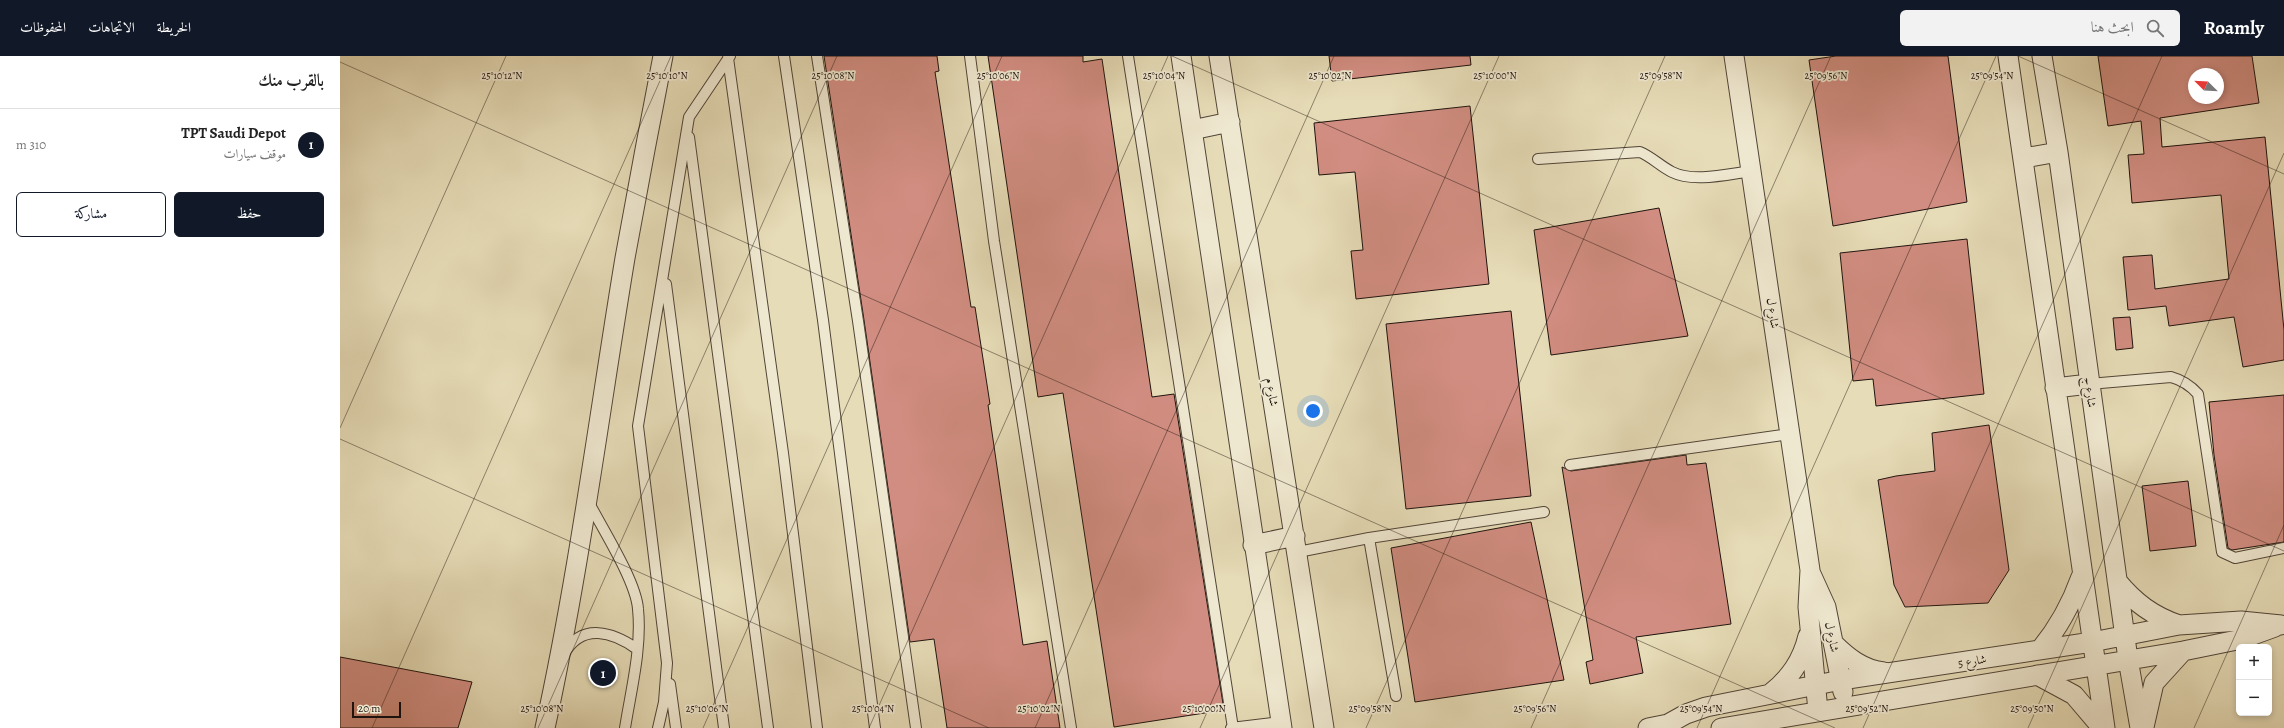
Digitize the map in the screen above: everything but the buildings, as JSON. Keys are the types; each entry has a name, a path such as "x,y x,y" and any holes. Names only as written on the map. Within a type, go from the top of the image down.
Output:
{"street":[{"path":"545,728 560,661 588,499 625,258 663,56"},
{"path":"1181,56 1281,725"},
{"name":"شارع م","path":"1219,56 1297,544 1324,728"},
{"name":"شارع ل","path":"1734,56 1810,570 1808,607 1809,633 1818,711"},
{"path":"2008,56 2024,158 2054,388 2096,664 2104,728"},
{"name":"شارع ج","path":"2042,56 2058,152 2128,659 2140,728"},
{"path":"1192,130 1230,122"},
{"path":"2024,158 2058,152"},
{"path":"2054,388 2089,384"},
{"path":"1253,545 1297,544"},
{"name":"شارع ل","path":"1810,570 1826,606 1845,707"},
{"path":"2040,650 2062,621 2082,575"},
{"path":"2117,581 2129,596 2144,609 2160,619 2179,625"},
{"name":"شارع 5","path":"1648,728 1674,726 1686,714 1706,707 1841,680 1897,673 2092,642 2179,625 2241,621 2282,624"},
{"name":"شارع 5","path":"1721,728 2096,664 2183,651 2242,639 2282,624"},
{"path":"1770,695 1784,683 1796,668 1804,651 1809,633"},
{"path":"1833,642 1846,656 1861,666 1879,672 1897,673"},
{"path":"2144,728 2154,684 2183,651"},
{"path":"2037,675 2074,695 2104,728"},
{"path":"1320,707 1336,728"}],"lane":[{"path":"784,56 823,320 875,728"},
{"path":"817,56 858,321 916,728"},
{"path":"970,56 994,241 1071,728"},
{"path":"1128,56 1232,728 1281,725"},
{"path":"676,728 638,426 689,118 729,57"},
{"path":"729,57 783,453 816,728"},
{"path":"688,125 768,728"},
{"path":"1538,159 1640,152 1652,157 1673,172 1705,178 1752,171"},
{"path":"664,273 724,728"},
{"path":"2089,384 2170,377 2181,380 2191,386 2198,394 2222,552 2234,558 2284,548"},
{"path":"1570,465 1790,434"},
{"path":"588,499 632,587 638,608 637,649 625,728"},
{"path":"1297,544 1369,538 1544,512"},
{"path":"1369,538 1396,696"},
{"path":"560,661 567,647 579,638 594,633 609,633 623,639 637,649"},
{"path":"658,728 664,702 667,663"}],"place":[{"name":"TPT Saudi Depot","path":"603,673"}]}
